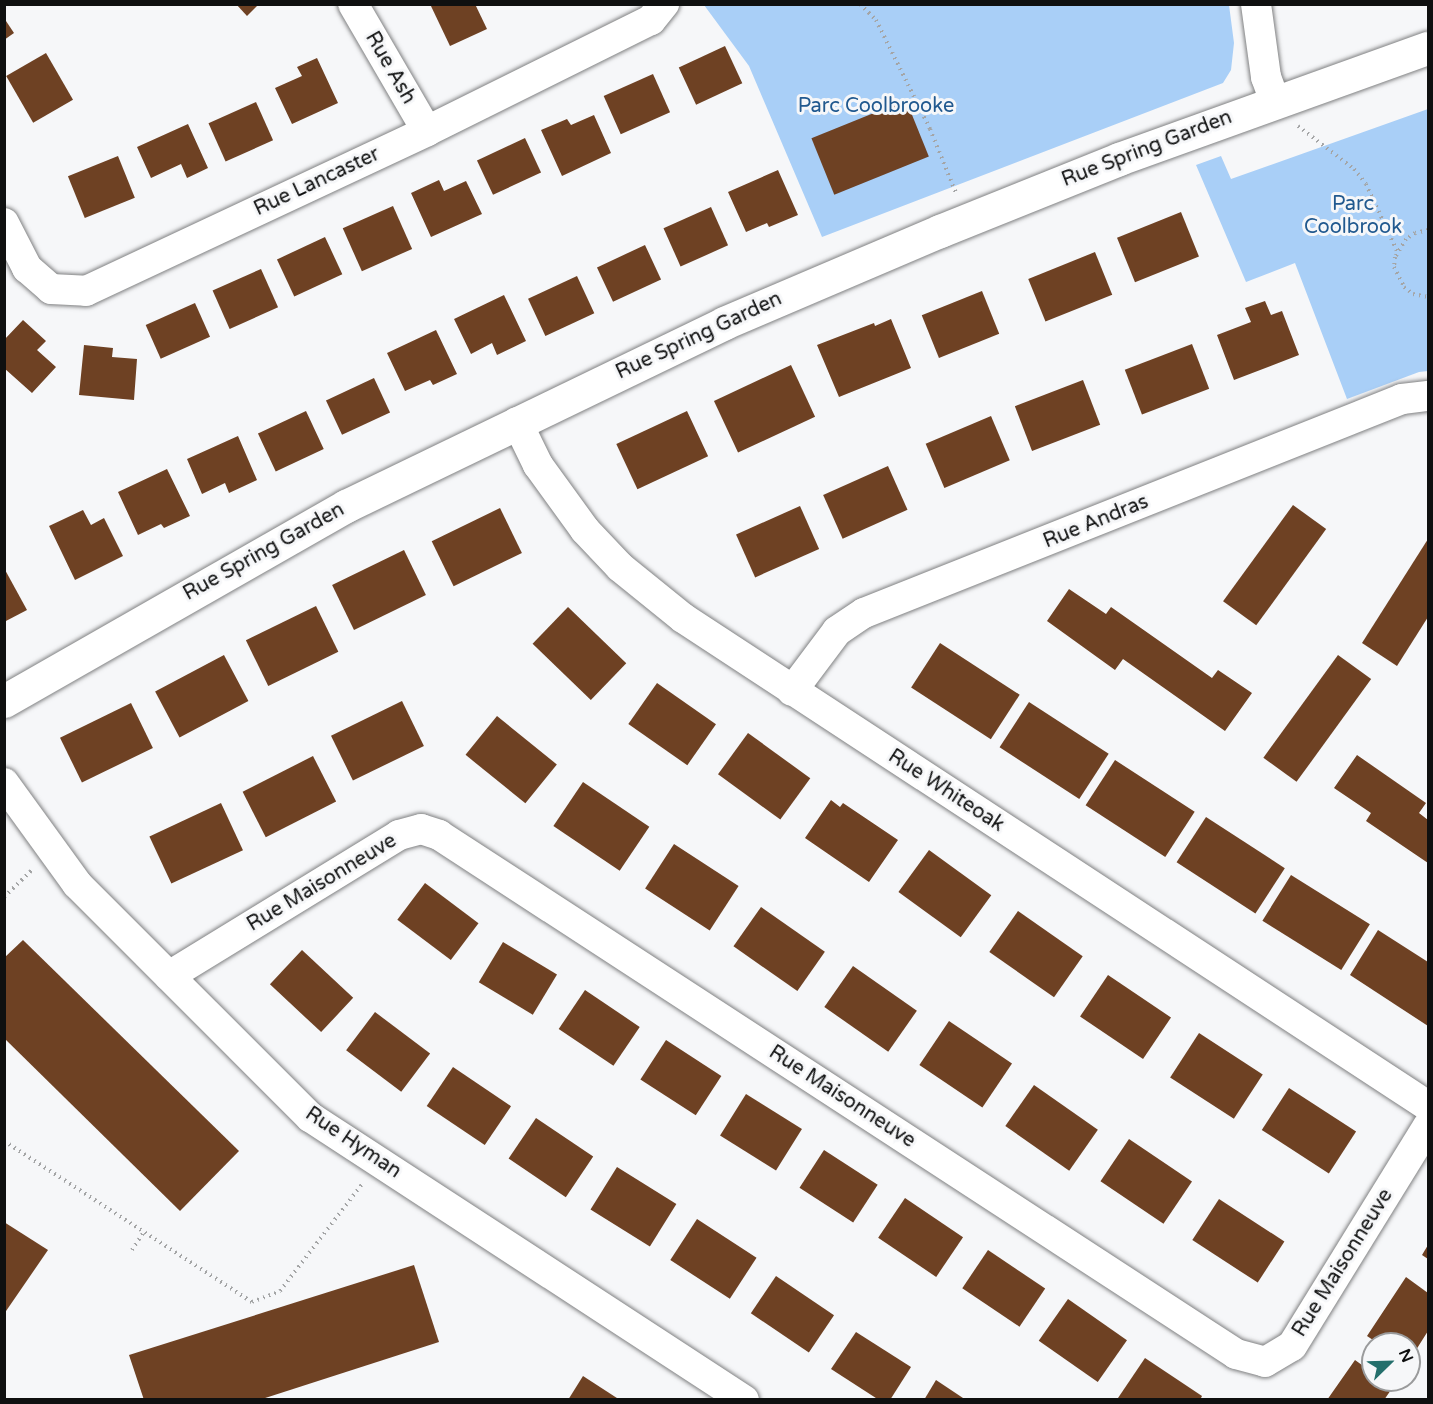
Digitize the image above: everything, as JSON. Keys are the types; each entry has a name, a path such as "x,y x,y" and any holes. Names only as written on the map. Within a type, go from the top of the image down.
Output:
{"street":[{"name":"Rue Ash","path":"353,4 427,130"},
{"path":"1256,4 1266,77 1275,102"},
{"name":"Rue Lancaster","path":"4,223 27,268 51,289 86,291 427,130 658,12"},
{"name":"Rue Spring Garden","path":"4,701 152,614 346,506 732,319 883,254 1119,159 1428,48"},
{"name":"Rue Andras","path":"792,691 837,631 864,613 1402,399 1428,396"},
{"name":"Rue Whiteoak","path":"517,422 551,486 591,537 620,567 708,637 1428,1106"},
{"name":"Rue Hyman","path":"4,783 77,884 310,1117 744,1400"},
{"name":"Rue Maisonneuve","path":"169,976 399,835 422,829 440,835 1236,1354 1265,1362 1292,1346 1428,1126"}],"path":[{"path":"860,4 876,20 930,129 956,194"},
{"path":"1298,125 1354,168 1366,184 1397,251"},
{"path":"1428,230 1414,233 1406,238 1397,251 1394,267 1404,287 1413,294 1428,297"},
{"path":"4,897 53,849"},
{"path":"4,1141 252,1302 280,1291 380,1162"},
{"path":"132,1250 143,1233"}],"green space":[{"name":"Parc Coolbrooke","path":"704,5 1229,5 1234,43 1231,70 1223,83 822,237 749,66"},
{"name":"Parc Coolbrook","path":"1428,109 1428,371 1419,372 1347,399 1295,263 1246,282 1196,165 1221,156 1231,179"}],"building":[{"path":"236,4 259,4 247,16"},
{"path":"430,4 475,4 487,29 450,46"},
{"path":"4,18 14,33 4,40"},
{"path":"725,46 742,83 696,105 679,68"},
{"path":"46,53 73,100 33,123 6,76"},
{"path":"317,58 338,103 292,124 275,88 302,76 297,67"},
{"path":"653,74 670,112 621,134 604,96"},
{"path":"906,100 929,157 834,195 811,138"},
{"path":"256,102 273,140 226,162 208,123"},
{"path":"594,115 611,153 562,176 541,130 567,119 571,125"},
{"path":"188,124 208,168 187,178 181,164 151,178 137,147"},
{"path":"525,138 541,172 493,195 477,160"},
{"path":"118,156 135,198 85,218 68,176"},
{"path":"778,170 798,215 769,227 767,223 746,232 728,192"},
{"path":"439,180 444,191 466,181 482,214 431,237 411,193"},
{"path":"393,206 412,249 362,271 343,228"},
{"path":"711,207 728,245 681,267 663,228"},
{"path":"1181,212 1199,257 1135,282 1117,238"},
{"path":"325,237 342,274 294,297 277,259"},
{"path":"645,245 661,279 613,302 597,267"},
{"path":"1095,252 1112,295 1045,322 1028,279"},
{"path":"261,269 278,307 230,329 213,291"},
{"path":"577,276 594,313 545,336 528,299"},
{"path":"982,291 999,334 939,358 922,315"},
{"path":"504,295 526,341 497,355 492,343 471,354 454,319"},
{"path":"1265,301 1271,315 1282,311 1299,355 1234,380 1217,335 1251,322 1245,308"},
{"path":"195,303 210,337 161,359 146,325"},
{"path":"891,319 911,368 839,397 817,345 874,323 875,326"},
{"path":"23,320 46,341 37,350 56,367 32,393 4,368 4,340"},
{"path":"436,330 457,374 433,385 430,380 405,391 387,353"},
{"path":"1192,344 1209,389 1142,415 1125,370"},
{"path":"84,345 113,348 112,357 137,359 134,400 79,395"},
{"path":"791,365 815,417 738,453 714,401"},
{"path":"374,378 390,412 342,435 326,400"},
{"path":"1083,380 1100,425 1032,451 1015,406"},
{"path":"306,411 324,449 276,471 258,433"},
{"path":"687,411 708,456 637,489 616,444"},
{"path":"991,416 1010,460 944,488 926,444"},
{"path":"238,436 257,480 229,493 225,483 202,494 187,459"},
{"path":"888,466 908,510 843,539 823,495"},
{"path":"167,469 190,516 164,528 161,524 138,535 118,492"},
{"path":"1293,505 1326,529 1256,625 1223,601"},
{"path":"800,506 819,549 755,577 736,534"},
{"path":"500,508 522,553 454,586 432,541"},
{"path":"83,510 91,525 104,518 123,556 75,580 49,526"},
{"path":"1428,539 1428,617 1397,666 1362,643"},
{"path":"404,550 426,595 354,630 332,585"},
{"path":"4,568 27,610 4,622"},
{"path":"1069,589 1106,614 1111,607 1212,678 1218,670 1252,693 1225,731 1123,659 1115,670 1047,621"},
{"path":"316,606 338,652 268,686 246,640"},
{"path":"568,607 626,663 591,700 533,644"},
{"path":"940,643 1020,695 991,739 911,687"},
{"path":"224,655 248,701 180,738 155,692"},
{"path":"1338,655 1371,679 1297,782 1263,758"},
{"path":"657,683 716,724 687,765 628,724"},
{"path":"402,701 424,746 353,781 331,736"},
{"path":"1029,702 1109,754 1079,799 1000,747"},
{"path":"131,703 153,748 82,783 60,738"},
{"path":"497,716 557,764 525,803 466,755"},
{"path":"748,733 810,778 780,820 718,774"},
{"path":"1357,755 1426,803 1419,813 1428,820 1428,863 1366,821 1371,813 1334,788"},
{"path":"313,756 336,801 266,837 243,792"},
{"path":"1115,760 1195,812 1165,857 1086,805"},
{"path":"583,782 649,827 620,871 553,826"},
{"path":"831,800 840,807 843,803 898,840 869,882 805,838"},
{"path":"221,803 243,850 171,884 149,836"},
{"path":"1206,817 1285,868 1255,913 1177,862"},
{"path":"674,844 739,886 710,930 645,888"},
{"path":"929,850 991,895 961,937 898,892"},
{"path":"1291,875 1370,924 1341,970 1262,921"},
{"path":"425,883 479,923 451,960 397,920"},
{"path":"761,907 825,952 797,991 733,946"},
{"path":"1018,911 1083,956 1054,997 989,952"},
{"path":"1378,930 1428,962 1428,1026 1350,975"},
{"path":"23,940 239,1151 180,1211 4,1038 4,958"},
{"path":"503,942 557,974 533,1015 479,982"},
{"path":"302,950 353,998 321,1032 270,984"},
{"path":"853,966 917,1011 888,1052 824,1007"},
{"path":"1108,975 1171,1017 1143,1059 1080,1016"},
{"path":"585,990 640,1027 613,1066 559,1029"},
{"path":"375,1012 430,1054 401,1092 346,1050"},
{"path":"949,1021 1012,1063 982,1107 919,1065"},
{"path":"1199,1033 1263,1074 1234,1119 1170,1077"},
{"path":"666,1040 721,1076 696,1115 640,1079"},
{"path":"453,1067 511,1106 485,1145 427,1106"},
{"path":"1034,1085 1098,1130 1069,1171 1005,1126"},
{"path":"1289,1088 1356,1132 1329,1174 1262,1130"},
{"path":"746,1094 802,1129 776,1171 720,1136"},
{"path":"536,1118 593,1157 566,1197 509,1159"},
{"path":"1129,1139 1192,1181 1163,1224 1100,1181"},
{"path":"824,1150 878,1185 853,1223 799,1188"},
{"path":"617,1167 676,1204 650,1246 591,1209"},
{"path":"905,1198 963,1237 936,1277 878,1238"},
{"path":"1219,1199 1284,1241 1258,1283 1192,1240"},
{"path":"697,1219 757,1258 730,1299 670,1260"},
{"path":"4,1222 48,1250 4,1314"},
{"path":"1428,1245 1428,1259 1422,1255"},
{"path":"988,1250 1045,1289 1019,1327 962,1288"},
{"path":"414,1265 439,1342 259,1400 144,1400 129,1355"},
{"path":"776,1276 834,1315 809,1352 751,1313"},
{"path":"1406,1277 1428,1293 1428,1331 1421,1342 1421,1332 1370,1332"},
{"path":"1068,1299 1127,1340 1098,1382 1039,1341"},
{"path":"856,1332 911,1367 890,1400 879,1400 831,1369"},
{"path":"1145,1358 1202,1396 1200,1400 1118,1398"},
{"path":"1355,1360 1361,1364 1361,1392 1390,1392 1384,1400 1327,1400"},
{"path":"583,1376 620,1400 568,1400"},
{"path":"936,1380 966,1400 924,1400"}]}
